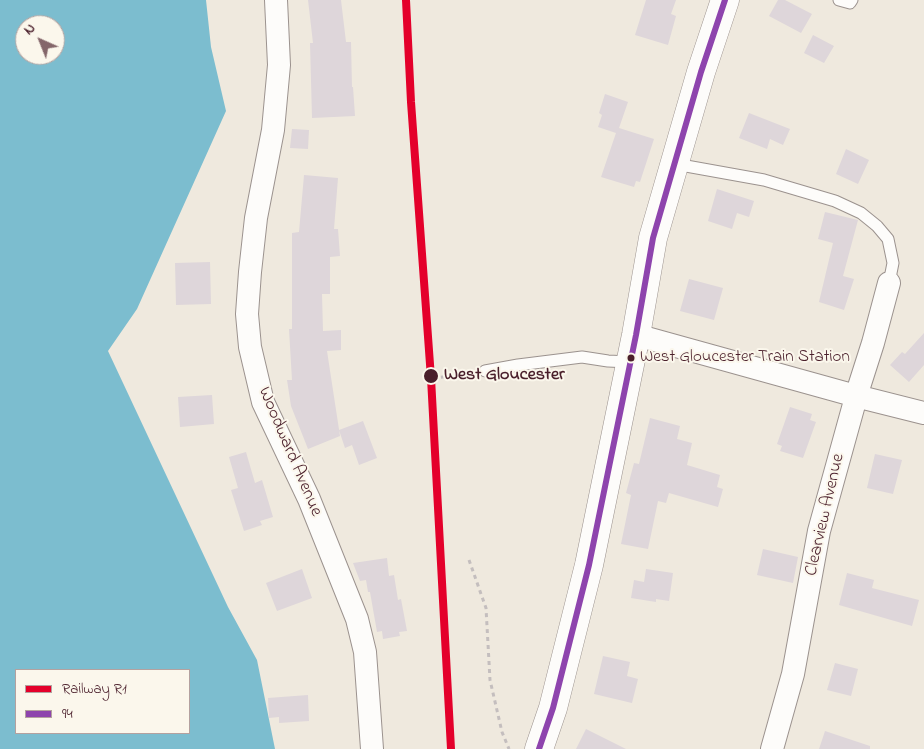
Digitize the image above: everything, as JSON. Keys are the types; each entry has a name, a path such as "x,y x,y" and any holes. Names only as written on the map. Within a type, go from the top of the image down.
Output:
{"street":[{"name":"Woodward Avenue","path":"276,0 280,65 273,130 256,218 250,272 248,314 250,346 263,402 309,499 358,619 365,652 372,749"},
{"path":"539,749 553,708 589,565 636,335 653,238 701,72 725,0"},
{"name":"Clearview Avenue","path":"772,749 793,674 819,531 889,283"},
{"path":"636,335 924,413"}],"lane":[{"path":"839,0 850,3 852,0"},
{"path":"675,164 764,180 835,201 861,213 877,226 888,239 893,263 889,283"},
{"path":"485,371 518,365 582,358 629,362"}],"path":[{"path":"425,379 451,376"},
{"path":"469,560 486,608 490,680 502,732 509,749"}],"water":[{"path":"0,0 206,0 211,47 226,111 137,309 108,351 228,607 257,660 275,749 0,749"}],"building":[{"path":"308,0 341,0 346,42 351,42 355,116 312,118 310,43 313,43"},
{"path":"646,0 676,0 671,14 676,16 668,45 635,35"},
{"path":"778,0 785,0 812,14 801,33 769,16"},
{"path":"813,35 834,46 824,63 804,53"},
{"path":"605,94 628,102 619,128 654,139 640,182 636,181 634,187 601,177 616,133 598,127 602,115 599,113"},
{"path":"749,113 790,129 783,145 770,139 767,149 739,138"},
{"path":"292,129 309,130 308,149 290,148"},
{"path":"846,149 869,160 858,184 836,174"},
{"path":"304,175 338,178 334,229 338,229 340,256 330,257 330,294 322,294 323,331 341,330 341,350 327,351 340,436 308,449 291,406 287,380 292,380 289,329 292,329 292,233 299,232"},
{"path":"717,189 754,201 749,217 737,213 732,229 708,221"},
{"path":"825,212 858,220 843,276 854,279 844,310 819,302 833,243 818,239"},
{"path":"210,262 211,304 176,305 175,263"},
{"path":"689,279 723,288 714,320 680,311"},
{"path":"924,333 924,365 909,382 890,365 902,352 905,354"},
{"path":"212,395 214,424 180,427 178,397"},
{"path":"790,407 812,414 810,420 816,422 803,458 780,451 782,446 777,444"},
{"path":"650,418 680,426 677,439 692,443 687,465 720,475 717,487 723,489 718,507 669,493 666,503 658,501 648,549 621,544 631,495 626,493 634,463 639,464"},
{"path":"363,421 377,458 359,465 352,445 345,448 339,430"},
{"path":"246,452 255,483 262,480 273,517 260,521 262,525 244,531 231,490 238,488 229,457"},
{"path":"875,454 902,460 893,494 867,488"},
{"path":"763,549 798,557 793,583 757,575"},
{"path":"387,558 389,576 394,575 398,600 401,599 407,631 399,632 400,636 383,639 382,631 377,632 366,580 360,581 353,563"},
{"path":"302,569 312,598 277,611 266,583"},
{"path":"646,569 673,573 669,601 656,599 656,602 631,598 634,580 644,582"},
{"path":"847,573 874,580 872,588 919,600 912,626 839,605"},
{"path":"603,656 630,662 627,676 638,679 632,703 594,694"},
{"path":"835,663 858,669 851,696 827,690"},
{"path":"308,695 309,721 279,723 279,717 269,718 268,698"},
{"path":"586,729 626,749 576,749"},
{"path":"825,731 870,746 870,749 819,749"}],"railway":[{"path":"406,0 411,102 431,378 451,749"}],"rail line":[{"name":"R1","path":"406,0 411,102 431,378 451,749"}],"transit line":[{"name":"94","path":"539,749 553,708 589,565 636,335 653,238 701,72 725,0"}],"place":[{"name":"West Gloucester Train Station","path":"631,358"},
{"name":"West Gloucester","path":"431,376"}]}
